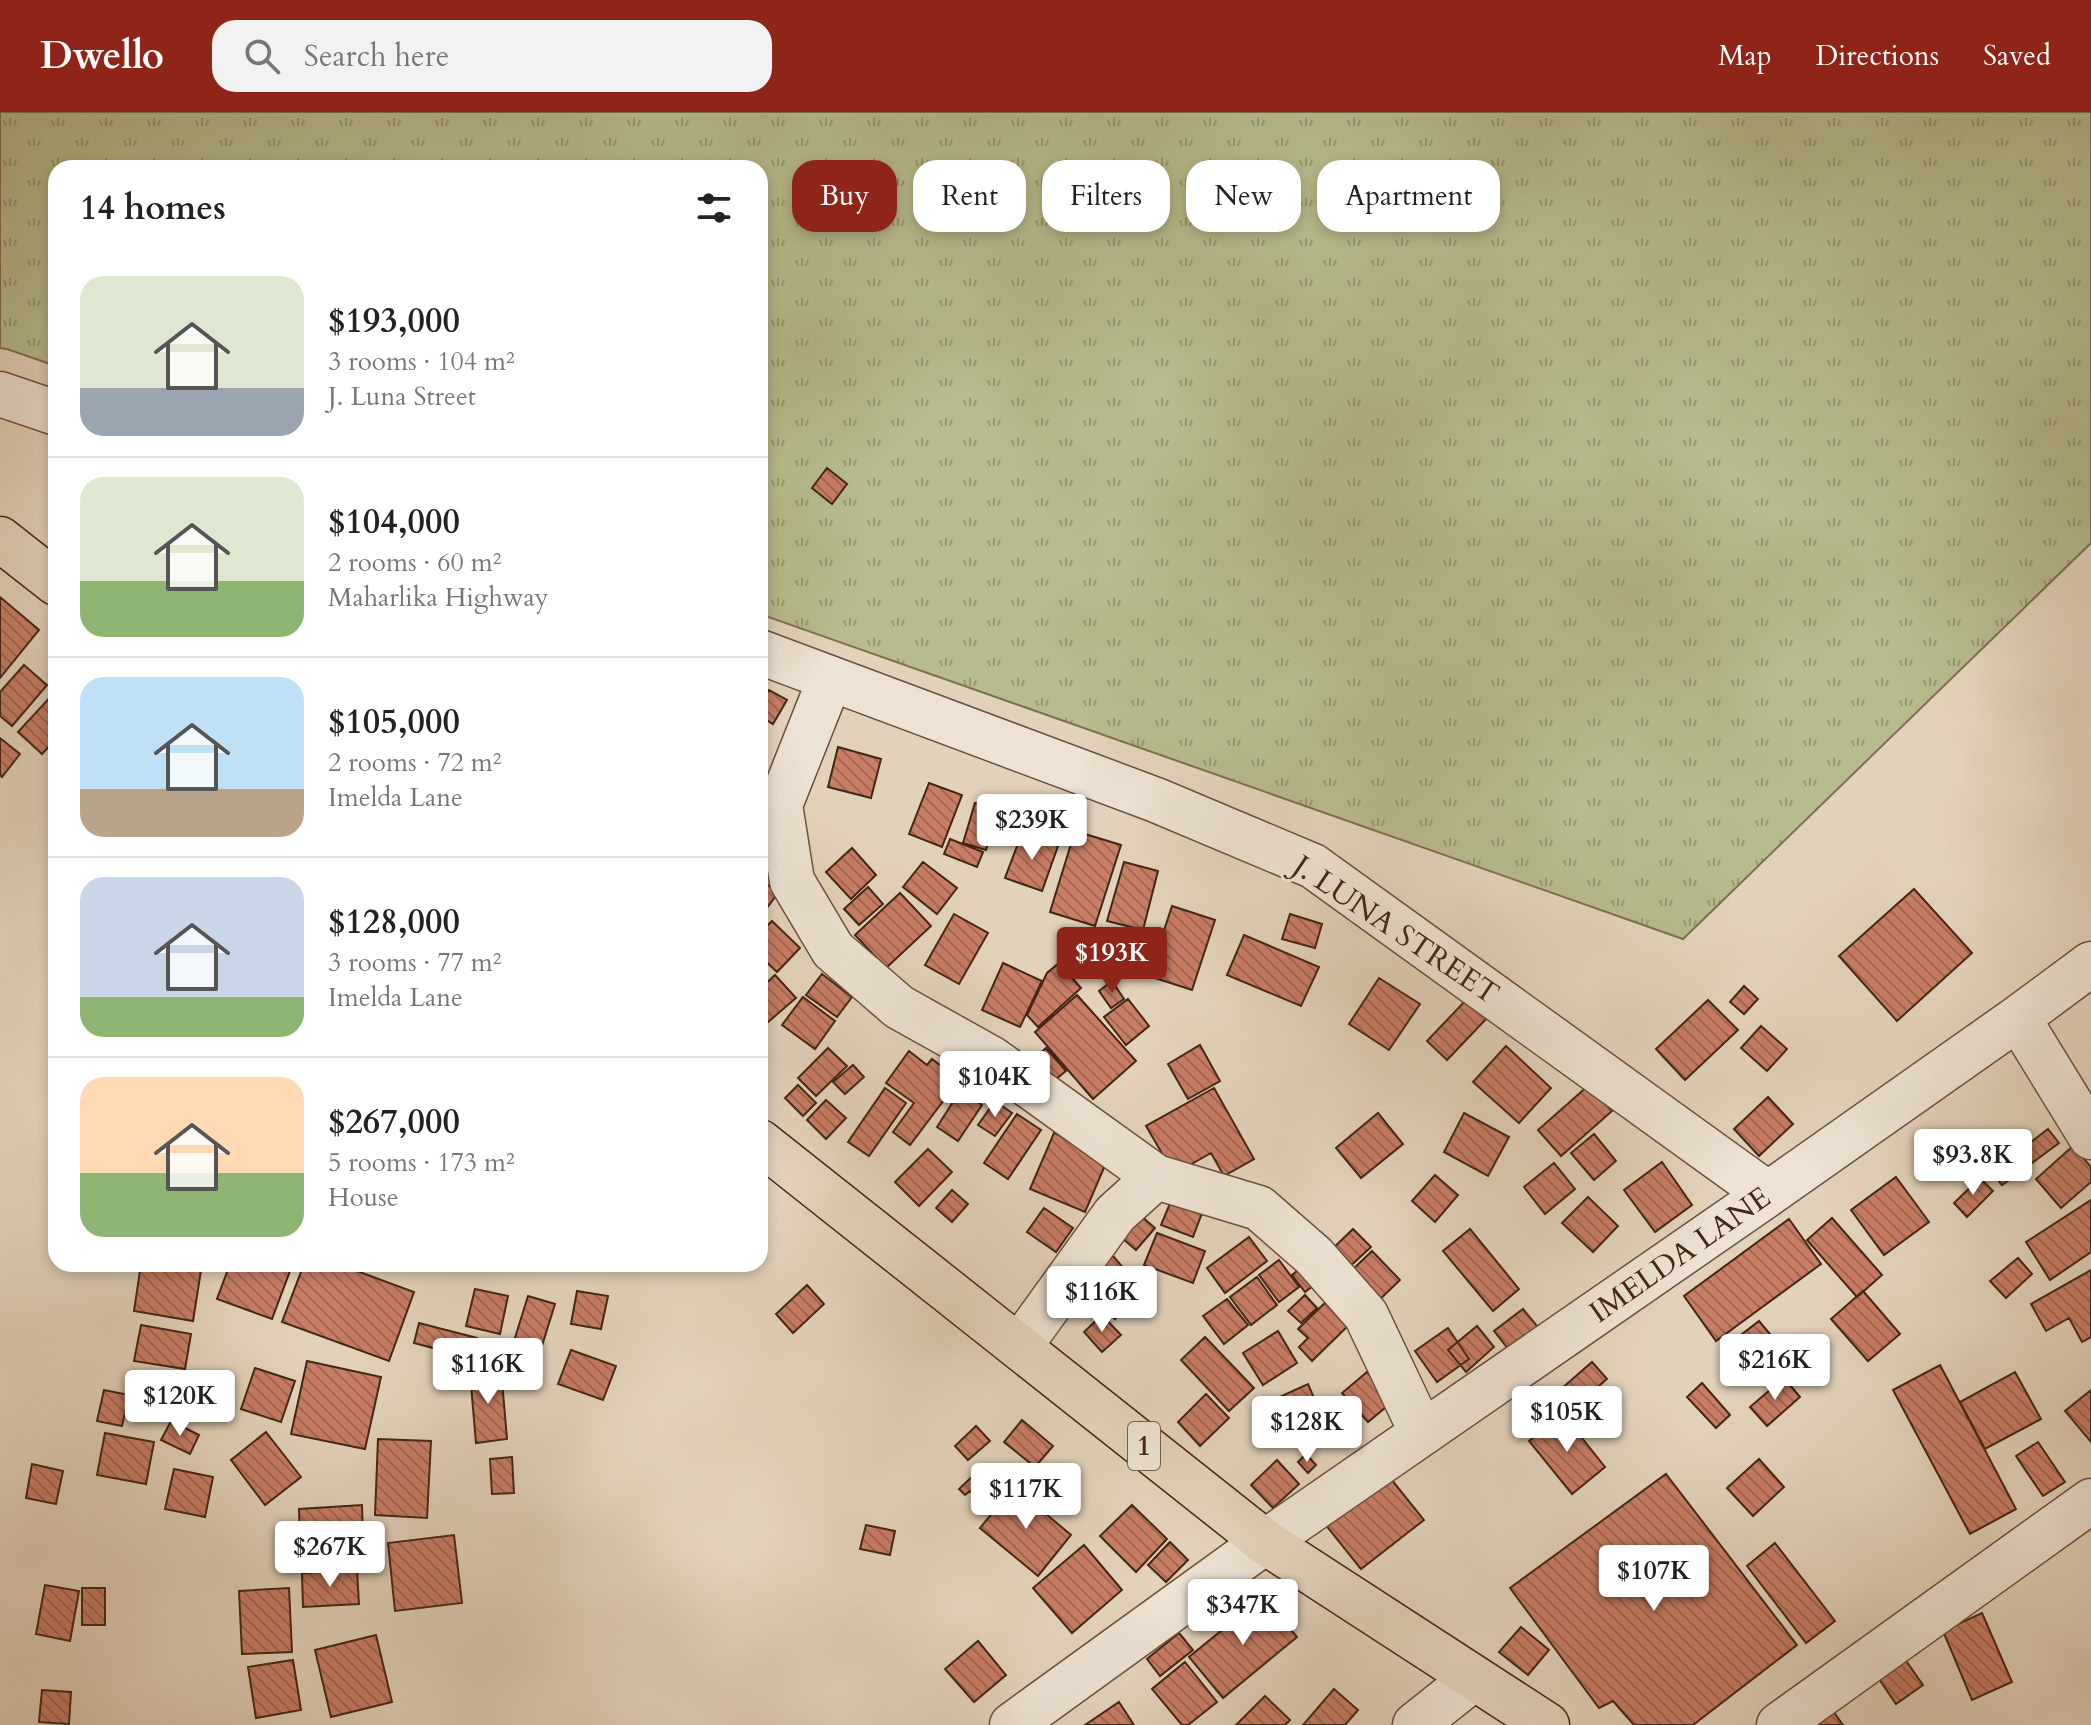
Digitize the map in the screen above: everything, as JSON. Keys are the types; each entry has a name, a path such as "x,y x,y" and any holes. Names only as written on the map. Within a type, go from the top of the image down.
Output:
{"highway":[{"path":"0,539 48,577"},
{"name":"1","path":"768,1148 1265,1542 1547,1725"}],"street":[{"path":"0,394 48,410"},
{"name":"J. LUNA STREET","path":"768,655 1156,800 1313,866 1768,1194"},
{"path":"830,679 780,805 792,881 833,950 899,1007 992,1059 1156,1177 1259,1208 1314,1256 1366,1315 1422,1433"},
{"name":"IMELDA LANE","path":"1012,1725 1265,1542 1768,1194 2091,964"},
{"path":"2018,1018 2091,1137"},
{"path":"1019,1347 1115,1214 1156,1177"},
{"path":"1779,1725 2091,1501"},
{"path":"1415,1725 1474,1678"}],"green space":[{"path":"0,112 2091,112 2091,543 1683,939 768,617 768,160 48,160 48,363 0,348"}],"building":[{"path":"827,468 847,484 832,504 812,488"},
{"path":"0,597 39,630 0,678"},
{"path":"24,665 47,685 12,726 0,716 0,692"},
{"path":"768,692 787,700 773,724 768,721"},
{"path":"48,700 48,748 42,754 18,732"},
{"path":"0,738 20,754 2,777 0,775"},
{"path":"838,747 881,759 871,798 828,787"},
{"path":"929,783 962,795 942,847 909,834"},
{"path":"975,803 999,809 986,850 963,843"},
{"path":"1075,831 1121,845 1095,926 1050,912"},
{"path":"1022,833 1058,846 1042,891 1005,878"},
{"path":"950,839 983,852 977,867 944,854"},
{"path":"852,848 876,875 851,899 826,872"},
{"path":"923,862 957,888 937,914 903,887"},
{"path":"1124,862 1158,871 1143,930 1107,921"},
{"path":"768,885 778,893 768,907"},
{"path":"868,887 883,904 859,925 844,909"},
{"path":"1914,889 1972,953 1897,1021 1839,956"},
{"path":"900,893 931,926 886,968 855,935"},
{"path":"1172,906 1215,920 1192,990 1149,976"},
{"path":"954,914 988,933 959,984 925,965"},
{"path":"1290,914 1322,924 1315,948 1282,939"},
{"path":"772,921 800,948 777,972 768,964 768,925"},
{"path":"1244,935 1319,967 1301,1006 1227,975"},
{"path":"1003,963 1042,981 1020,1027 982,1010"},
{"path":"1059,963 1081,988 1038,1027 1027,1015 1047,973"},
{"path":"822,974 852,997 837,1017 806,995"},
{"path":"775,975 796,998 768,1022 768,982"},
{"path":"1379,978 1420,1004 1389,1050 1349,1024"},
{"path":"1112,981 1124,999 1111,1008 1099,991"},
{"path":"1744,986 1758,999 1744,1014 1730,1002"},
{"path":"1077,995 1136,1061 1093,1099 1035,1032"},
{"path":"803,997 835,1021 815,1049 782,1025"},
{"path":"1128,999 1149,1026 1126,1045 1104,1017"},
{"path":"1467,999 1487,1018 1447,1060 1427,1041"},
{"path":"1708,1000 1738,1030 1685,1080 1656,1049"},
{"path":"1761,1026 1787,1049 1767,1071 1741,1048"},
{"path":"1200,1045 1220,1081 1188,1099 1168,1064"},
{"path":"1506,1046 1551,1088 1519,1123 1473,1082"},
{"path":"828,1048 847,1066 816,1096 798,1078"},
{"path":"1046,1048 1066,1071 1050,1084 1031,1062"},
{"path":"909,1051 927,1065 932,1059 959,1080 910,1145 893,1132 914,1103 886,1083"},
{"path":"853,1065 864,1077 845,1094 833,1082"},
{"path":"798,1085 816,1103 803,1116 785,1098"},
{"path":"1589,1085 1612,1111 1561,1156 1538,1130"},
{"path":"885,1088 906,1103 869,1156 848,1142"},
{"path":"1214,1088 1254,1159 1224,1176 1211,1153 1174,1174 1146,1126"},
{"path":"960,1091 982,1105 958,1141 937,1127"},
{"path":"1768,1097 1793,1124 1759,1156 1734,1129"},
{"path":"826,1100 846,1118 826,1139 807,1120"},
{"path":"995,1101 1012,1113 995,1136 978,1125"},
{"path":"1378,1113 1403,1144 1361,1178 1336,1148"},
{"path":"1464,1113 1509,1137 1488,1176 1444,1152"},
{"path":"1017,1114 1041,1130 1008,1179 984,1163"},
{"path":"2048,1129 2059,1143 2002,1185 1992,1172"},
{"path":"1054,1133 1109,1156 1085,1212 1030,1189"},
{"path":"1594,1134 1616,1161 1594,1180 1571,1153"},
{"path":"2073,1146 2091,1167 2091,1182 2061,1208 2036,1179"},
{"path":"928,1149 952,1172 919,1206 895,1182"},
{"path":"1662,1162 1692,1205 1655,1232 1624,1190"},
{"path":"1554,1163 1575,1189 1545,1214 1524,1187"},
{"path":"1435,1175 1458,1195 1435,1222 1412,1201"},
{"path":"1896,1177 1929,1222 1884,1255 1851,1210"},
{"path":"1980,1178 1993,1191 1967,1217 1954,1203"},
{"path":"952,1190 968,1204 952,1222 936,1208"},
{"path":"1588,1197 1618,1226 1593,1252 1562,1223"},
{"path":"2091,1200 2091,1252 2050,1280 2026,1242"},
{"path":"1171,1201 1202,1213 1193,1237 1161,1225"},
{"path":"1044,1208 1073,1228 1056,1252 1027,1232"},
{"path":"1140,1215 1155,1228 1136,1250 1122,1238"},
{"path":"1832,1218 1882,1275 1857,1297 1807,1240"},
{"path":"1789,1219 1821,1264 1716,1341 1684,1296"},
{"path":"1353,1229 1371,1247 1344,1272 1327,1254"},
{"path":"1470,1229 1519,1289 1493,1311 1443,1251"},
{"path":"1157,1233 1205,1251 1193,1283 1144,1265"},
{"path":"1249,1237 1267,1261 1225,1293 1207,1268"},
{"path":"1372,1251 1400,1280 1374,1305 1346,1276"},
{"path":"1113,1256 1131,1277 1093,1311 1074,1290"},
{"path":"2018,1258 2032,1274 2006,1298 1990,1281"},
{"path":"1279,1260 1299,1287 1279,1302 1259,1275"},
{"path":"1307,1263 1319,1281 1305,1292 1292,1275"},
{"path":"2091,1270 2091,1337 2082,1342 2069,1318 2046,1331 2031,1304"},
{"path":"140,1272 201,1272 193,1321 134,1311"},
{"path":"227,1272 290,1272 272,1319 217,1299"},
{"path":"301,1272 360,1272 414,1292 389,1361 282,1322"},
{"path":"1257,1277 1277,1305 1251,1325 1230,1297"},
{"path":"807,1285 824,1304 793,1333 776,1314"},
{"path":"1125,1285 1137,1297 1115,1319 1103,1307"},
{"path":"475,1289 508,1296 500,1334 466,1326"},
{"path":"577,1291 608,1296 601,1329 571,1324"},
{"path":"1863,1291 1900,1334 1868,1361 1831,1319"},
{"path":"1305,1295 1317,1308 1301,1323 1288,1311"},
{"path":"528,1296 555,1304 541,1349 514,1341"},
{"path":"1331,1297 1354,1320 1312,1361 1299,1347 1308,1338 1298,1329"},
{"path":"1227,1299 1248,1325 1224,1344 1203,1316"},
{"path":"1523,1309 1542,1332 1513,1355 1494,1331"},
{"path":"1102,1315 1121,1335 1102,1352 1084,1332"},
{"path":"1759,1321 1779,1345 1743,1374 1723,1349"},
{"path":"419,1323 477,1338 471,1358 414,1343"},
{"path":"141,1325 191,1334 185,1369 134,1361"},
{"path":"1477,1326 1494,1347 1466,1372 1448,1350"},
{"path":"1448,1328 1469,1359 1437,1382 1415,1351"},
{"path":"1278,1331 1297,1363 1263,1385 1243,1353"},
{"path":"1205,1337 1254,1388 1229,1411 1181,1360"},
{"path":"571,1350 616,1366 603,1400 558,1384"},
{"path":"307,1361 381,1377 365,1449 291,1434"},
{"path":"1592,1362 1607,1379 1568,1413 1553,1396"},
{"path":"1940,1365 2016,1509 1970,1534 1893,1390"},
{"path":"255,1368 295,1381 281,1422 241,1409"},
{"path":"501,1369 507,1439 476,1443 470,1373"},
{"path":"1367,1372 1392,1402 1368,1422 1342,1393"},
{"path":"2015,1372 2041,1419 1985,1449 1960,1402"},
{"path":"1784,1378 1800,1397 1767,1426 1750,1407"},
{"path":"1702,1383 1730,1415 1716,1428 1687,1397"},
{"path":"1308,1384 1322,1417 1274,1438 1260,1406"},
{"path":"104,1390 129,1395 122,1426 97,1421"},
{"path":"2091,1390 2091,1442 2065,1411"},
{"path":"1206,1394 1229,1418 1200,1446 1178,1422"},
{"path":"1563,1414 1605,1467 1572,1494 1529,1441"},
{"path":"1022,1420 1053,1446 1035,1467 1004,1442"},
{"path":"171,1421 199,1435 190,1454 161,1440"},
{"path":"976,1426 990,1441 968,1460 955,1446"},
{"path":"266,1432 301,1477 265,1505 231,1460"},
{"path":"105,1433 154,1442 146,1484 97,1475"},
{"path":"378,1439 431,1441 427,1518 375,1515"},
{"path":"2038,1442 2065,1482 2043,1496 2016,1456"},
{"path":"1306,1454 1316,1465 1308,1473 1298,1462"},
{"path":"512,1457 514,1493 492,1494 490,1459"},
{"path":"1759,1459 1784,1487 1753,1516 1727,1488"},
{"path":"1277,1460 1299,1484 1273,1508 1251,1485"},
{"path":"32,1464 63,1471 56,1504 26,1498"},
{"path":"174,1469 213,1477 205,1517 165,1509"},
{"path":"975,1474 986,1487 975,1496 970,1491 965,1495 959,1489"},
{"path":"1387,1474 1424,1520 1361,1569 1325,1524"},
{"path":"1666,1474 1797,1645 1693,1725 1634,1725 1613,1701 1599,1708 1510,1588"},
{"path":"1014,1487 1071,1535 1038,1576 980,1528"},
{"path":"362,1505 363,1536 300,1540 299,1509"},
{"path":"1132,1505 1167,1539 1136,1572 1100,1536"},
{"path":"866,1525 895,1531 890,1555 860,1549"},
{"path":"454,1535 462,1603 395,1611 388,1543"},
{"path":"1170,1542 1188,1560 1166,1582 1148,1565"},
{"path":"1775,1543 1835,1621 1806,1643 1747,1566"},
{"path":"1084,1545 1122,1590 1072,1633 1033,1588"},
{"path":"357,1570 359,1604 303,1607 302,1573"},
{"path":"45,1585 79,1591 70,1641 36,1634"},
{"path":"82,1588 105,1588 105,1625 82,1625"},
{"path":"289,1588 292,1652 242,1654 239,1591"},
{"path":"1264,1596 1297,1637 1223,1698 1189,1657"},
{"path":"1982,1613 2012,1682 1972,1700 1943,1631"},
{"path":"1521,1627 1549,1650 1528,1675 1499,1652"},
{"path":"1179,1633 1193,1650 1160,1676 1147,1659"},
{"path":"376,1635 392,1702 331,1717 315,1650"},
{"path":"978,1641 1006,1675 974,1702 945,1669"},
{"path":"1902,1655 1923,1685 1896,1704 1875,1673"},
{"path":"293,1660 301,1710 256,1718 248,1667"},
{"path":"1185,1662 1217,1702 1188,1725 1182,1725 1152,1689"},
{"path":"1334,1689 1358,1710 1345,1725 1303,1725"},
{"path":"42,1690 71,1692 69,1724 39,1722"},
{"path":"1265,1696 1290,1720 1285,1725 1236,1725"},
{"path":"1119,1702 1134,1725 1085,1725"},
{"path":"1833,1711 1843,1725 1813,1725"}]}
